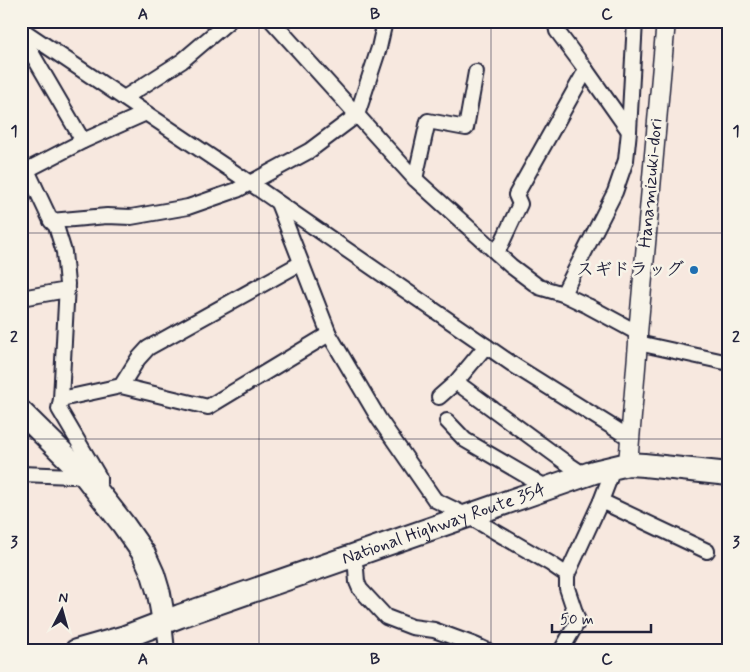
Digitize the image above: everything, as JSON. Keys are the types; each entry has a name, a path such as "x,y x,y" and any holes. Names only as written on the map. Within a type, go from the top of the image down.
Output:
{"highway":[{"path":"21,412 83,473 144,554 159,594 164,622"},
{"name":"National Highway Route 354","path":"125,637 468,516 621,466 644,465 729,474"},
{"path":"76,651 125,637"},
{"path":"95,651 125,637"}],"street":[{"path":"124,98 182,60 229,21"},
{"path":"272,21 415,179 511,266 539,288 563,294 588,306 638,338 729,363"},
{"path":"51,221 130,216 188,207 236,190 308,151 357,115 379,48 385,21"},
{"path":"555,21 557,31 629,131"},
{"path":"563,294 615,192 626,160 635,21"},
{"name":"Hanamizuki-dori","path":"621,466 630,438 666,21"},
{"path":"21,28 515,366 630,438"},
{"path":"21,35 83,141"},
{"path":"497,253 520,204 516,195 586,70"},
{"path":"415,179 428,121 466,128 476,72"},
{"path":"98,493 99,477 59,409 62,399 66,290 64,252 56,226 51,221 25,176 83,141 146,113"},
{"path":"278,203 329,334 379,419 435,500 468,516 567,575"},
{"path":"121,386 138,359 148,348 301,263"},
{"path":"21,298 66,290"},
{"path":"62,399 121,386 208,407 329,334"},
{"path":"439,397 456,382 486,346"},
{"path":"456,382 586,476"},
{"path":"447,421 465,440 549,489"},
{"path":"561,651 578,620 567,588 567,575 621,466"},
{"path":"21,474 73,476 83,473"},
{"path":"602,501 707,551"},
{"path":"353,557 360,589 386,617 412,627 434,630 488,651"},
{"path":"164,622 166,651"}],"place":[{"name":"スギドラッグ","path":"694,270"}]}
